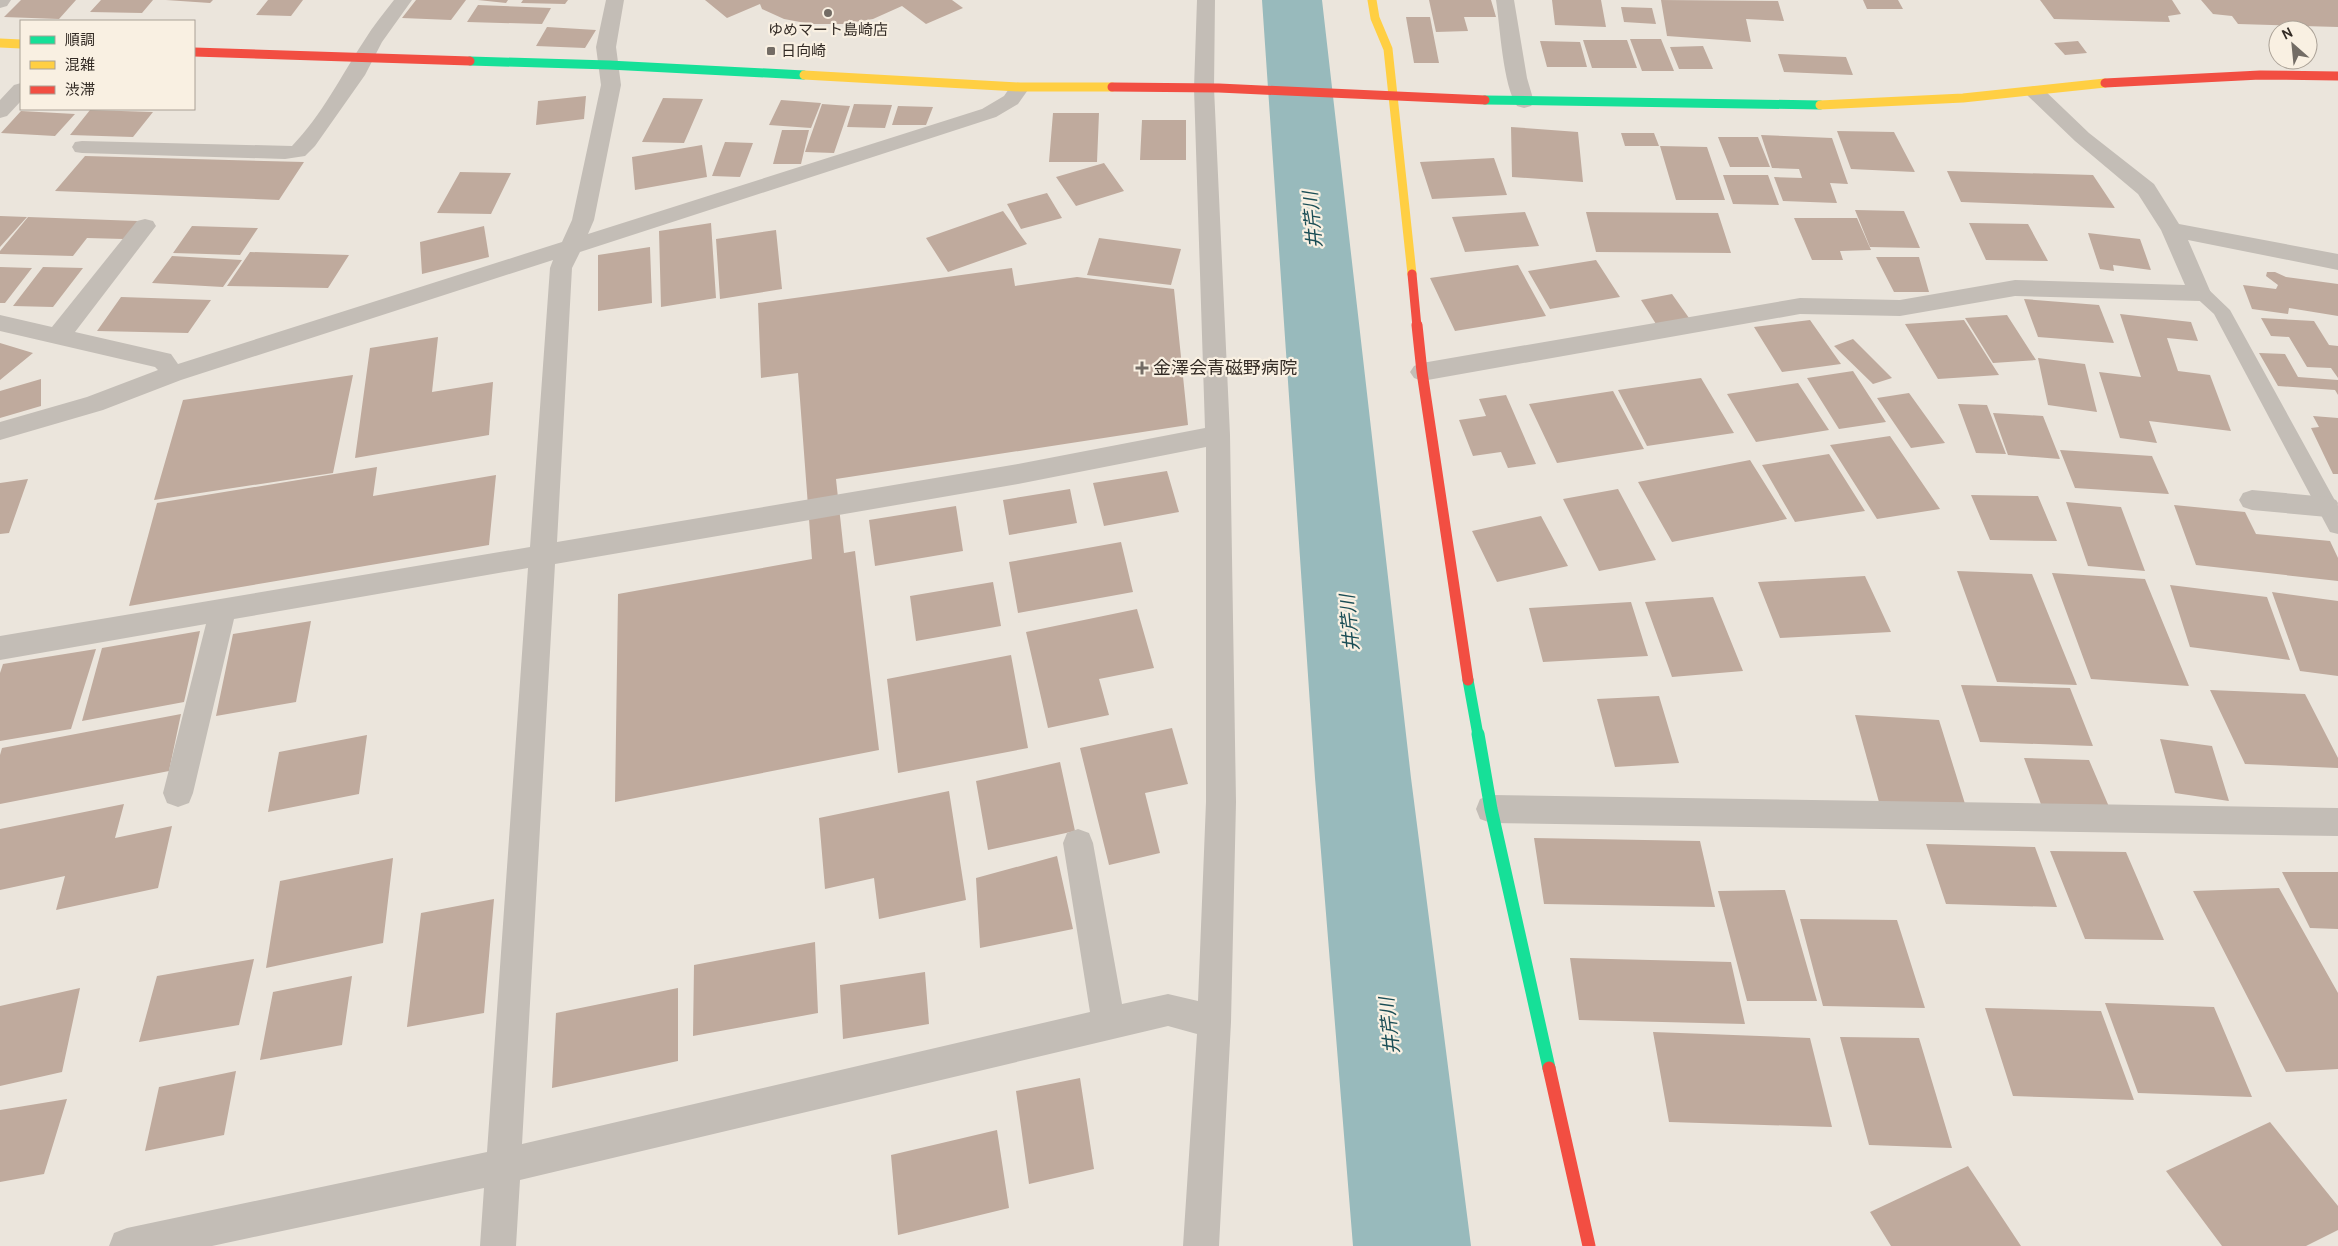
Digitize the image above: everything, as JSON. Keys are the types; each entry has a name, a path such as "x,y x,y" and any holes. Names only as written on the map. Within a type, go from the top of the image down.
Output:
{"street":[{"path":"82,147 285,154 298,151 329,112 373,41 403,0"},
{"path":"498,1246 561,268 583,220 612,85 606,47 615,0"},
{"path":"1201,1246 1214,1022 1221,802 1218,435 1212,88 1206,0"},
{"path":"1372,0 1375,18 1388,49 1422,372 1458,625 1491,809 1589,1246"},
{"path":"1505,0 1517,78 1524,102"},
{"path":"0,43 20,44"},
{"path":"195,52 609,65 1020,87 1212,88 1524,102 1864,106 2035,92 2120,81 2260,75 2338,76"},
{"path":"0,431 94,404 173,374 989,113 1011,100 1020,87"},
{"path":"0,112 20,90"},
{"path":"1422,372 1800,306 1900,308 2015,288 2200,293 2172,230 2146,189 2082,137 2035,92"},
{"path":"56,337 71,322 145,226"},
{"path":"2172,230 2338,262"},
{"path":"0,323 163,360 173,374"},
{"path":"0,648 1008,476 1218,435"},
{"path":"2252,500 2333,516"},
{"path":"178,793 223,609"},
{"path":"1491,809 2338,822"},
{"path":"1078,843 1109,1025"},
{"path":"127,1246 503,1166 1168,1010 1214,1022"}],"lane":[{"path":"2200,293 2221,310 2333,516"}],"building":[{"path":"21,0 76,0 59,19 4,17"},
{"path":"101,0 153,0 142,13 90,12"},
{"path":"166,0 213,0 210,3"},
{"path":"268,0 303,0 291,16 256,15"},
{"path":"416,0 466,0 451,20 402,18"},
{"path":"478,0 508,0 506,3"},
{"path":"523,0 568,0 565,4 521,3"},
{"name":"ゆめマート島崎店","path":"705,0 952,0 963,8 926,24 902,6 873,19 843,24 811,24 784,19 762,9 760,4 727,18"},
{"path":"1429,0 1491,0 1496,17 1464,17 1468,31 1436,32"},
{"path":"1552,0 1601,0 1606,27 1555,25"},
{"path":"1661,0 1778,1 1784,21 1746,19 1751,42 1667,36"},
{"path":"1863,0 1898,0 1903,9 1867,9"},
{"path":"2040,0 2172,0 2181,14 2168,16 2170,22 2054,19"},
{"path":"2201,0 2338,0 2338,27 2318,26 2318,20 2268,20 2268,25 2238,24 2232,16 2213,14"},
{"path":"478,5 551,8 542,24 467,22"},
{"path":"1621,7 1652,8 1656,24 1624,22"},
{"path":"1406,17 1430,17 1439,63 1414,63"},
{"path":"547,27 596,30 585,48 536,46"},
{"path":"1630,39 1661,39 1674,71 1642,71"},
{"path":"1583,40 1627,40 1637,68 1592,68"},
{"path":"1540,41 1580,42 1587,67 1547,67"},
{"path":"2078,41 2087,53 2065,55 2054,43"},
{"path":"1703,46 1713,69 1679,69 1670,47"},
{"path":"1778,54 1846,57 1853,75 1784,72"},
{"path":"586,96 584,119 536,125 538,101"},
{"path":"663,98 703,99 684,143 642,142"},
{"path":"781,100 821,103 811,128 769,125"},
{"path":"822,104 850,106 834,153 805,152"},
{"path":"854,104 892,105 885,128 847,127"},
{"path":"898,106 933,107 926,125 892,125"},
{"path":"90,110 153,112 133,137 70,135"},
{"path":"21,111 75,114 55,136 1,133"},
{"path":"1053,113 1099,113 1097,162 1049,162"},
{"path":"1142,120 1186,120 1186,160 1140,160"},
{"path":"1511,127 1578,132 1583,182 1512,177"},
{"path":"782,130 809,130 801,164 773,164"},
{"path":"1837,131 1894,132 1915,172 1851,169"},
{"path":"1621,133 1654,133 1659,146 1625,146"},
{"path":"1761,135 1832,138 1848,184 1830,183 1837,203 1783,201 1774,177 1802,178 1799,169 1772,168"},
{"path":"1718,137 1758,137 1770,167 1730,167"},
{"path":"725,142 753,143 740,177 712,176"},
{"path":"702,145 707,177 635,190 632,157"},
{"path":"1660,146 1707,147 1725,200 1676,200"},
{"path":"85,156 304,162 279,200 55,191"},
{"path":"1494,158 1507,195 1432,199 1420,162"},
{"path":"1104,163 1124,191 1076,206 1056,177"},
{"path":"1947,171 2093,175 2115,208 1961,202"},
{"path":"460,172 511,173 491,214 437,213"},
{"path":"1723,175 1768,175 1779,205 1733,204"},
{"path":"1047,193 1062,218 1021,229 1007,204"},
{"path":"1855,210 1904,211 1920,248 1870,247"},
{"path":"1003,211 1027,244 948,272 926,238"},
{"path":"1525,212 1539,246 1465,252 1452,217"},
{"path":"1586,212 1718,213 1731,253 1596,252"},
{"path":"0,216 27,217 0,247"},
{"path":"28,217 138,221 124,239 87,238 73,256 0,254 0,251"},
{"path":"1794,218 1857,218 1871,250 1840,251 1843,260 1812,260"},
{"path":"711,223 716,298 661,307 659,231"},
{"path":"1969,223 2028,224 2048,261 1986,260"},
{"path":"192,226 258,228 240,255 173,253"},
{"path":"484,226 489,257 422,274 420,242"},
{"path":"776,230 782,289 720,299 716,239"},
{"path":"2088,233 2140,239 2151,270 2113,265 2114,271 2100,269"},
{"path":"1099,238 1181,249 1171,285 1087,275"},
{"path":"650,247 652,303 598,311 598,255"},
{"path":"250,252 349,255 328,288 227,286"},
{"path":"172,256 242,260 223,287 152,283"},
{"path":"1876,257 1919,257 1929,292 1894,292"},
{"path":"1596,260 1620,297 1550,309 1528,271"},
{"path":"1518,265 1546,316 1455,331 1430,278"},
{"path":"0,267 32,268 5,303 0,303"},
{"path":"43,267 83,268 53,307 13,306"},
{"path":"1012,268 1015,286 1077,277 1174,289 1188,425 836,479 844,553 855,551 879,750 615,802 618,594 812,559 798,373 761,378 758,303"},
{"path":"2267,272 2275,272 2286,277 2338,284 2338,316 2289,308 2288,314 2252,309 2243,285 2276,289 2278,285 2266,276"},
{"path":"1672,294 1689,318 1656,324 1641,300"},
{"path":"121,297 211,300 188,333 97,331"},
{"path":"2024,299 2099,305 2114,343 2038,337"},
{"path":"2120,314 2191,322 2198,341 2167,338 2178,371 2210,375 2231,431 2149,421 2157,443 2120,438 2099,372 2141,377"},
{"path":"2007,315 2036,360 1993,363 1965,318"},
{"path":"2261,318 2314,321 2329,345 2338,346 2338,378 2331,368 2307,367 2289,337 2271,336"},
{"path":"1810,320 1841,364 1782,372 1754,327"},
{"path":"1964,320 1999,375 1938,379 1905,324"},
{"path":"438,337 432,392 493,382 489,435 355,458 370,348"},
{"path":"1853,339 1892,378 1873,384 1834,346"},
{"path":"0,343 33,353 0,380"},
{"path":"2259,353 2285,354 2298,377 2338,380 2338,395 2335,390 2278,386"},
{"path":"2038,358 2085,364 2097,412 2048,405"},
{"path":"1853,371 1886,422 1839,429 1807,378"},
{"path":"353,375 333,473 154,500 183,400"},
{"path":"1701,378 1734,433 1647,446 1618,390"},
{"path":"41,379 41,406 0,418 0,391"},
{"path":"1798,383 1829,430 1756,442 1727,394"},
{"path":"1613,391 1644,449 1557,463 1529,404"},
{"path":"1909,393 1945,443 1911,448 1877,398"},
{"path":"1506,395 1536,464 1508,468 1501,452 1473,456 1459,420 1486,416 1479,399"},
{"path":"1958,404 1987,405 2006,454 1976,453"},
{"path":"1993,413 2043,416 2060,459 2008,455"},
{"path":"2313,416 2338,418 2338,474 2333,474 2311,428 2319,427"},
{"path":"1890,436 1940,509 1877,519 1830,445"},
{"path":"2060,450 2152,456 2169,494 2075,488"},
{"path":"1829,454 1865,511 1795,522 1762,465"},
{"path":"1750,460 1787,519 1672,542 1638,482"},
{"path":"377,467 373,496 496,475 489,545 129,606 157,503"},
{"path":"1167,471 1179,512 1104,526 1093,483"},
{"path":"28,479 9,533 0,534 0,483"},
{"path":"1070,489 1077,523 1009,535 1003,500"},
{"path":"1618,489 1656,560 1599,571 1563,499"},
{"path":"1971,495 2038,496 2057,541 1990,540"},
{"path":"2066,502 2121,507 2145,571 2088,566"},
{"path":"2174,505 2245,512 2256,534 2330,541 2338,558 2338,581 2196,565"},
{"path":"956,506 963,551 875,566 869,520"},
{"path":"1541,516 1568,566 1497,582 1472,531"},
{"path":"1121,542 1133,592 1018,613 1009,562"},
{"path":"1957,571 2032,574 2077,685 1997,682"},
{"path":"2052,573 2145,579 2189,686 2091,679"},
{"path":"1865,576 1891,632 1780,638 1758,582"},
{"path":"993,582 1001,626 916,641 910,596"},
{"path":"2170,585 2267,597 2290,660 2190,647"},
{"path":"2272,592 2338,601 2338,676 2300,671"},
{"path":"1713,597 1743,671 1672,677 1645,602"},
{"path":"1631,602 1648,656 1543,662 1529,608"},
{"path":"1137,609 1154,668 1099,679 1109,715 1048,728 1026,632"},
{"path":"311,621 296,702 216,716 233,634"},
{"path":"200,631 184,702 82,721 102,648"},
{"path":"96,649 71,729 0,741 0,673 3,664"},
{"path":"1011,655 1028,748 898,773 887,679"},
{"path":"1961,685 2070,688 2093,746 1980,742"},
{"path":"2210,690 2305,694 2338,758 2338,768 2245,764"},
{"path":"1659,696 1679,763 1615,767 1597,699"},
{"path":"181,714 169,771 0,804 0,755 2,748"},
{"path":"1855,715 1939,720 1966,807 1879,802"},
{"path":"1172,728 1188,784 1145,793 1160,853 1109,865 1080,748"},
{"path":"367,735 359,794 268,812 279,752"},
{"path":"2160,739 2212,746 2229,801 2175,793"},
{"path":"2024,758 2089,760 2110,809 2042,807"},
{"path":"1060,762 1075,831 988,850 976,781"},
{"path":"949,791 966,900 879,919 874,878 825,889 819,818"},
{"path":"124,804 115,838 172,826 158,888 56,910 65,876 0,890 0,829"},
{"path":"1534,838 1700,841 1715,907 1544,904"},
{"path":"1926,844 2035,847 2057,907 1946,904"},
{"path":"2050,851 2126,852 2164,940 2085,939"},
{"path":"1057,856 1073,929 980,948 976,878"},
{"path":"393,858 383,943 266,968 280,881"},
{"path":"2282,872 2338,872 2338,929 2310,928"},
{"path":"2279,888 2338,993 2338,1069 2286,1072 2193,891"},
{"path":"1785,890 1817,1001 1747,1001 1718,891"},
{"path":"494,899 484,1013 407,1027 421,913"},
{"path":"1800,919 1897,920 1925,1008 1823,1006"},
{"path":"815,942 818,1013 693,1036 694,965"},
{"path":"1570,958 1731,962 1745,1024 1579,1020"},
{"path":"254,959 239,1025 139,1042 157,976"},
{"path":"925,972 929,1024 843,1039 840,985"},
{"path":"352,976 342,1045 260,1060 273,992"},
{"path":"80,988 62,1072 0,1086 0,1006"},
{"path":"678,988 678,1061 552,1088 556,1013"},
{"path":"2105,1003 2214,1007 2252,1097 2138,1093"},
{"path":"1985,1008 2101,1011 2134,1100 2013,1096"},
{"path":"1653,1032 1810,1038 1832,1127 1669,1122"},
{"path":"1840,1037 1919,1038 1952,1148 1869,1145"},
{"path":"236,1071 224,1135 145,1151 159,1087"},
{"path":"1080,1078 1094,1169 1029,1184 1016,1091"},
{"path":"67,1099 44,1174 0,1182 0,1110"},
{"path":"2270,1122 2338,1206 2338,1230 2306,1246 2222,1246 2166,1171"},
{"path":"997,1130 1009,1208 898,1235 891,1155"},
{"path":"1968,1166 2021,1246 1891,1246 1870,1212"}],"waterway":[{"name":"井芹川","path":"1292,0 1363,778 1412,1246"}],"traffic: fast":[{"path":"470,61 609,65 804,75"},
{"path":"1485,100 1820,105"},
{"path":"1468,680 1491,809 1549,1068"}],"traffic: slow":[{"path":"1372,0 1375,18 1388,49 1412,274"},
{"path":"0,43 20,44"},
{"path":"804,75 1020,87 1112,87"},
{"path":"1820,105 1856,105 1963,98 2105,83"}],"traffic: jam":[{"path":"195,52 470,61"},
{"path":"2105,83 2260,75 2338,76"},
{"path":"1112,87 1219,88 1485,100"},
{"path":"1412,274 1422,372 1468,680"},
{"path":"1549,1068 1589,1246"}],"place":[{"name":"ゆめマート島崎店","path":"828,13"},
{"name":"日向崎","path":"771,51"},
{"name":"金澤会青磁野病院","path":"1142,368"}]}
